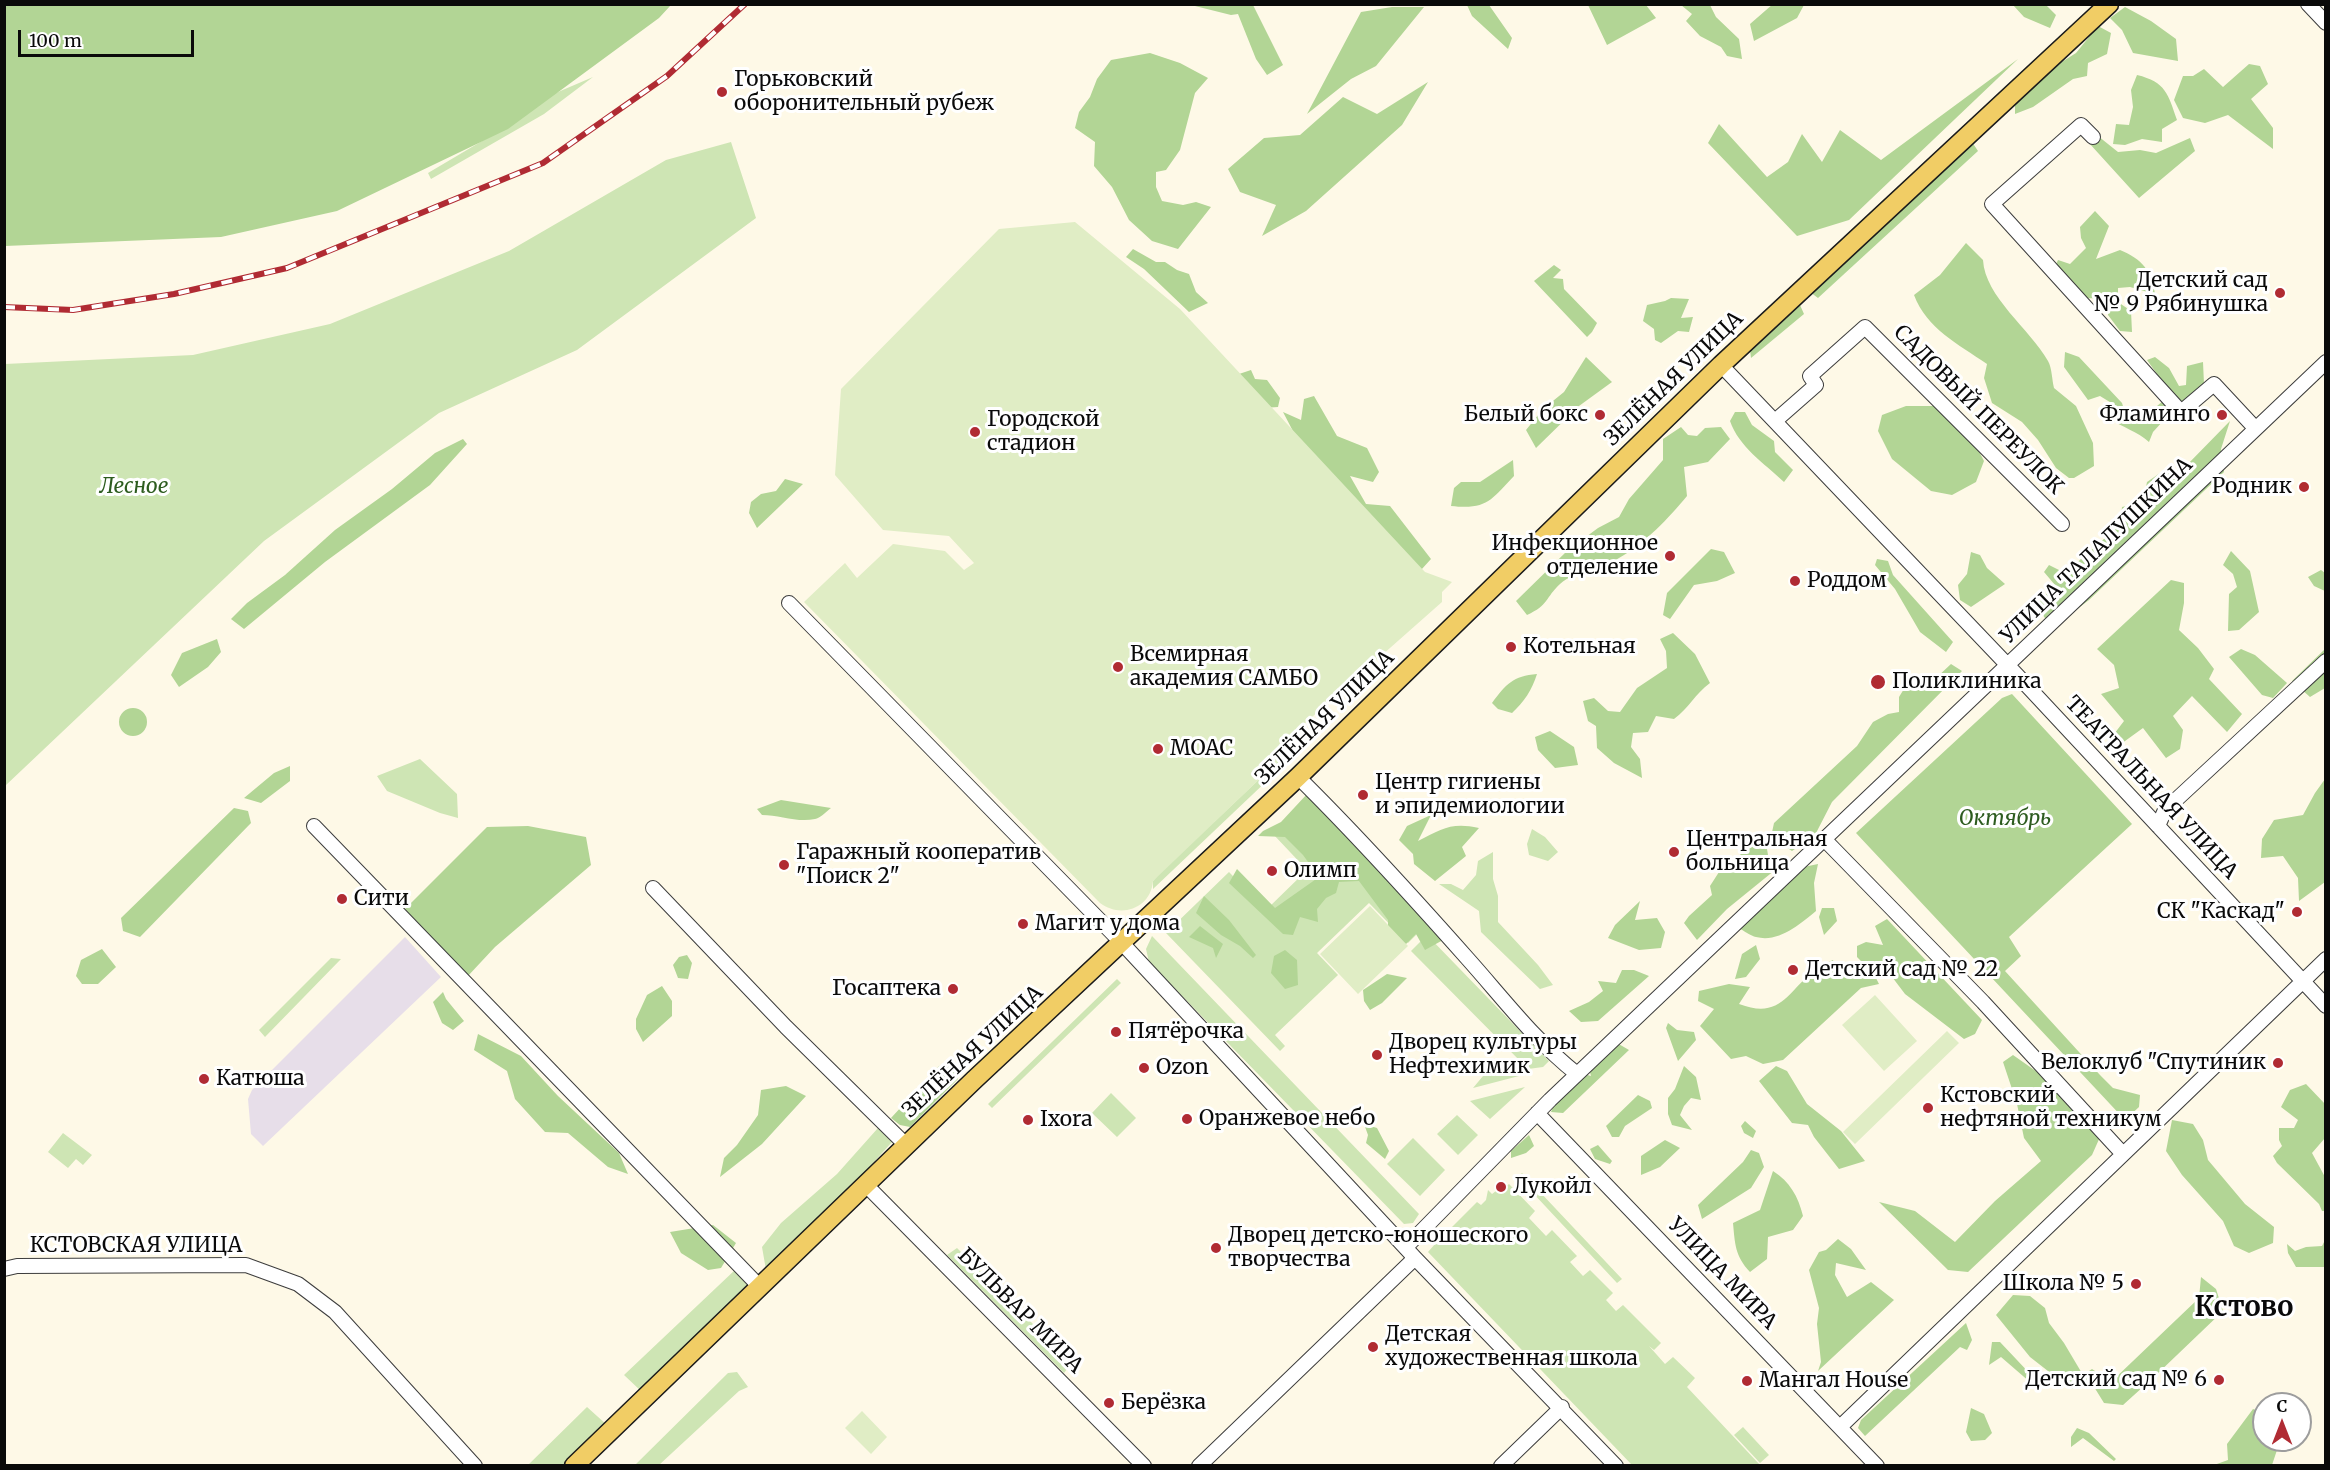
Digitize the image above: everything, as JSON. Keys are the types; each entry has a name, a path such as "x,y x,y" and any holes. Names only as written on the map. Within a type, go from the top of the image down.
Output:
{"main road":[{"name":"ЗЕЛЁНАЯ УЛИЦА","path":"574,1466 974,1080 1298,777 1721,364 2109,4"}],"street":[{"path":"2308,4 2325,23"},
{"path":"2093,137 2081,125 1992,204 2181,412 2214,384 2255,428"},
{"name":"САДОВЫЙ ПЕРЕУЛОК","path":"1775,421 1816,385 1810,376 1865,327 2062,524"},
{"name":"УЛИЦА ТАЛАЛУШКИНА","path":"1411,1253 1537,1113 1577,1074 2325,362"},
{"name":"ТЕАТРАЛЬНАЯ УЛИЦА","path":"1721,364 2008,666 2325,1006"},
{"path":"789,603 1122,943 1411,1253 1562,1407 1616,1466"},
{"path":"2158,826 2165,810 2325,661"},
{"path":"1298,777 1390,872 1529,1028 1577,1074"},
{"path":"314,826 760,1287"},
{"path":"1824,839 1983,1002 2122,1153"},
{"path":"653,888 786,1027 907,1146"},
{"path":"1840,1427 2325,959"},
{"name":"УЛИЦА МИРА","path":"1537,1113 1877,1466"},
{"name":"БУЛЬВАР МИРА","path":"866,1185 1143,1465"},
{"path":"1199,1466 1411,1253"},
{"name":"КСТОВСКАЯ УЛИЦА","path":"4,1269 17,1266 246,1265 298,1284 335,1312 476,1466"},
{"path":"1501,1466 1562,1407"}],"shaded area":[{"path":"405,937 441,977 263,1146 251,1134 248,1099 252,1090"}],"green space":[{"path":"5,4 671,5 659,18 508,129 337,211 221,237 5,246"},
{"path":"1773,4 1804,5 1797,18 1754,41 1750,24"},
{"path":"1191,5 1253,5 1283,65 1267,75 1256,59 1238,14 1231,15"},
{"path":"1467,5 1489,5 1512,38 1508,49 1472,16"},
{"path":"1588,5 1646,5 1656,18 1607,45"},
{"path":"1681,5 1710,5 1716,17 1739,39 1742,59 1727,56 1721,47 1700,36 1686,21 1692,14"},
{"path":"2013,5 2046,5 2056,15 2050,28 2024,17"},
{"path":"1392,7 1424,7 1376,66 1351,79 1307,114 1361,12"},
{"path":"2125,7 2151,21 2176,39 2178,61 2133,53 2122,30 2110,18"},
{"path":"2098,26 2111,33 2107,54 2088,63 2087,76 2073,79 2033,107 2015,114 2015,103 2057,65 2076,53"},
{"path":"1150,53 1180,63 1208,78 1195,93 1180,150 1166,170 1156,172 1156,187 1162,201 1183,205 1196,202 1211,207 1178,249 1152,241 1129,220 1112,187 1094,166 1095,142 1075,128 1079,112 1090,97 1097,79 1111,60"},
{"path":"2018,59 1849,220 1797,236 1708,143 1719,124 1767,177 1788,162 1802,134 1822,162 1840,130 1881,160"},
{"path":"2249,64 2260,66 2268,84 2251,99 2273,128 2273,149 2228,115 2205,123 2183,118 2174,100 2183,76 2193,76 2204,69 2223,87"},
{"path":"2137,75 2154,81 2165,90 2177,120 2162,129 2162,142 2142,139 2125,145 2113,144 2116,124 2129,125 2133,107 2131,90"},
{"path":"593,77 544,114 431,179 428,173 504,128 551,95"},
{"path":"1428,82 1402,125 1306,211 1262,236 1276,205 1240,192 1228,169 1264,138 1300,135 1343,97 1377,114"},
{"path":"2098,136 2118,152 2140,150 2156,153 2190,138 2195,151 2139,198 2089,143"},
{"name":"Лесное","path":"731,142 756,218 577,350 439,413 264,541 5,786 5,364 193,355 330,324 509,251 666,160"},
{"path":"1972,142 1978,151 1818,298 1810,292"},
{"path":"2095,211 2109,226 2096,259 2120,250 2134,257 2145,267 2154,286 2155,294 2130,287 2118,288 2118,302 2131,311 2132,332 2120,331 2108,315 2109,297 2076,297 2064,290 2051,276 2058,260 2070,264 2086,248 2081,238 2080,227"},
{"name":"Всемирная академия САМБО","path":"1075,222 1180,309 1425,572 1452,582 1442,592 1442,602 1295,732 1290,750 1153,881 1147,898 1134,908 1125,910 1108,908 1100,903 804,602 845,563 857,578 893,544 945,551 964,570 974,563 949,536 883,530 835,475 841,389 999,229"},
{"path":"1966,243 1983,260 1991,287 2000,300 2048,361 2054,388 2076,406 2093,443 2094,466 2074,478 2069,478 2056,468 2038,440 2022,422 1992,403 1984,378 1987,364 1935,326 1914,295 1940,275"},
{"path":"1133,249 1156,262 1165,262 1189,274 1196,292 1208,303 1189,312 1144,269 1126,257"},
{"path":"1554,265 1561,270 1553,278 1563,279 1564,289 1597,323 1587,337 1534,281"},
{"path":"1671,298 1689,299 1681,318 1693,317 1689,332 1678,331 1661,343 1655,340 1654,329 1643,321 1647,305"},
{"path":"1800,305 1804,314 1751,358 1750,350"},
{"path":"2065,352 2079,357 2122,403 2128,422 2139,421 2163,401 2174,409 2153,432 2149,442 2109,418 2113,404 2100,396 2088,400 2064,367"},
{"path":"1586,357 1612,382 1579,406 1536,448 1526,430 1543,409 1564,392"},
{"path":"2155,357 2169,368 2179,386 2186,385 2187,366 2203,362 2204,384 2180,406 2147,360"},
{"path":"1251,370 1255,379 1267,380 1280,398 1278,407 1263,408 1239,374"},
{"path":"1314,396 1337,436 1367,448 1379,472 1373,482 1350,476 1366,504 1390,506 1431,559 1421,570 1308,460 1283,412 1301,420 1304,399"},
{"path":"1906,406 1944,406 1968,430 1984,461 1976,482 1952,495 1931,491 1892,459 1878,431 1882,415"},
{"path":"1735,412 1745,412 1752,425 1774,441 1775,452 1793,470 1784,482 1739,439 1730,421"},
{"path":"2230,421 2221,449 2224,472 2089,600 2055,626 2044,617 2040,601 2055,585 2044,572 2049,565 2065,573 2120,525 2122,507 2143,502 2147,482 2160,473 2183,469"},
{"path":"1681,427 1688,435 1697,436 1705,428 1721,427 1730,439 1708,462 1684,467 1687,496 1647,538 1612,562 1566,579 1543,604 1527,615 1516,601 1567,551 1598,528 1619,517 1629,499 1663,460 1663,439"},
{"path":"463,439 467,444 430,485 325,562 244,629 231,619 335,530 392,489 435,453"},
{"path":"1513,460 1514,476 1487,502 1473,506 1451,506 1454,488 1461,482 1480,482"},
{"path":"785,479 803,484 757,528 749,513 751,502 761,494 776,491"},
{"path":"1711,549 1724,552 1735,573 1717,581 1694,585 1670,619 1663,615 1667,593"},
{"path":"2231,551 2250,571 2259,612 2239,630 2228,631 2229,594 2237,587 2233,574 2223,565"},
{"path":"1971,552 1980,555 1987,568 2005,584 1971,607 1960,600 1958,585 1967,574"},
{"path":"1877,559 1888,561 1893,575 1953,642 1946,652 1920,632 1895,589 1875,565"},
{"path":"2321,570 2325,573 2325,591 2314,586 2308,577"},
{"path":"2171,580 2184,583 2184,603 2179,630 2198,648 2214,669 2209,679 2242,714 2227,732 2192,696 2173,716 2183,730 2180,749 2166,758 2143,728 2114,749 2108,742 2124,721 2101,694 2119,688 2114,665 2097,649"},
{"path":"1673,633 1695,654 1710,683 1674,719 1656,716 1648,732 1633,733 1631,747 1640,759 1642,778 1614,763 1597,748 1596,726 1588,721 1583,701 1594,698 1608,711 1620,712 1637,688 1667,668 1666,651 1660,639"},
{"path":"217,639 221,652 208,667 179,687 171,675 182,653"},
{"path":"2241,649 2255,655 2287,683 2273,698 2262,695 2229,657"},
{"path":"2325,649 2325,688 2310,697 2292,681"},
{"path":"1951,664 1962,671 1832,802 1815,835 1792,851 1771,837 1774,823 1857,746 1873,722 1888,714 1899,712 1899,697 1907,684 1936,678"},
{"path":"1537,674 1527,695 1512,713 1498,709 1492,703 1511,682"},
{"name":"Октябрь","path":"2012,694 2132,824 2009,937 2021,956 2005,971 2113,1088 2140,1095 2139,1107 2125,1120 1856,833 2002,698"},
{"path":"133,708 143,712 147,722 143,732 133,736 123,732 119,722 123,712"},
{"path":"1550,731 1574,747 1578,765 1555,768 1538,750 1535,737"},
{"path":"1290,750 1291,758 1153,889 1153,881 1206,818 1214,822"},
{"path":"420,759 457,794 458,818 387,791 377,776"},
{"path":"290,766 290,781 261,803 244,798 274,773"},
{"path":"2325,779 2325,882 2299,901 2298,878 2283,856 2261,858 2262,839 2274,820 2303,815"},
{"path":"1308,793 1443,940 1425,950 1416,934 1406,944 1388,939 1388,920 1359,881 1339,882 1336,893 1326,898 1317,909 1318,922 1300,917 1293,935 1283,934 1229,883 1237,869 1275,908 1319,877 1303,855 1285,837 1258,836 1281,822"},
{"path":"1310,797 1429,922 1408,943 1369,903 1317,953 1338,975 1275,1035 1285,1046 1280,1051 1166,933 1229,872 1266,910 1307,870 1273,834"},
{"path":"781,800 831,808 819,817 809,820 762,815 757,809"},
{"path":"234,808 248,811 251,823 140,937 123,931 121,918"},
{"path":"1431,815 1418,841 1454,826 1479,828 1462,847 1466,856 1435,881 1414,864 1413,854 1399,840 1407,826"},
{"path":"528,826 586,837 591,865 495,947 467,977 404,910 487,827"},
{"path":"1532,829 1545,837 1558,852 1548,861 1529,855 1527,844"},
{"path":"1766,843 1768,855 1775,870 1727,909 1697,940 1684,923 1712,895 1710,886 1719,872 1752,845"},
{"path":"1493,852 1493,879 1498,896 1498,922 1538,965 1553,985 1540,989 1481,932 1479,911 1439,884 1451,884 1463,890 1476,875 1478,861"},
{"path":"1818,864 1814,883 1816,911 1810,916 1789,931 1773,937 1756,937 1739,928 1799,868"},
{"path":"1204,896 1229,920 1256,955 1253,958 1196,913"},
{"path":"1640,901 1635,920 1657,918 1665,932 1661,948 1639,950 1608,938 1615,925"},
{"path":"1370,906 1408,946 1358,994 1320,954"},
{"path":"1822,908 1834,908 1837,921 1824,935 1819,917"},
{"path":"1887,919 1982,1020 1975,1034 1964,1039 1905,994 1883,965 1866,966 1857,957 1857,946 1866,942 1883,945 1875,926"},
{"path":"1200,926 1223,944 1216,958 1213,948 1189,937"},
{"path":"1427,935 1549,1061 1543,1067 1528,1069 1411,951"},
{"path":"1152,936 1419,1214 1413,1223 1404,1224 1149,962 1146,949"},
{"path":"1756,945 1760,959 1746,977 1735,979 1742,954"},
{"path":"102,949 116,967 98,984 82,984 76,976 81,960"},
{"path":"1285,950 1297,960 1298,985 1285,989 1271,973 1274,956"},
{"path":"687,955 692,963 688,979 678,978 673,965 679,957"},
{"path":"331,958 341,959 265,1037 259,1030"},
{"path":"1833,960 1836,971 1876,978 1879,984 1861,988 1783,1060 1763,1064 1746,1056 1731,1059 1700,1026 1714,1009 1698,1001 1699,991 1729,984 1750,987 1739,1004 1764,1009 1781,1002 1815,969"},
{"path":"1622,970 1634,970 1649,976 1598,1021 1581,1022 1569,1011 1589,1002 1603,991 1598,981 1616,983"},
{"path":"1387,974 1407,978 1382,1003 1370,1010 1364,1001 1363,990"},
{"path":"1117,979 1121,983 992,1108 988,1104"},
{"path":"662,986 672,1001 672,1016 643,1042 636,1029 636,1019 647,995"},
{"path":"443,992 464,1021 453,1030 442,1023 433,1002"},
{"path":"1875,995 1917,1041 1884,1071 1842,1025"},
{"path":"1668,1023 1677,1030 1694,1032 1696,1040 1678,1061 1666,1028"},
{"path":"1947,1031 1959,1043 1855,1144 1843,1132"},
{"path":"478,1034 521,1056 558,1096 619,1153 628,1174 608,1167 568,1133 545,1132 515,1099 507,1071 474,1050"},
{"path":"1617,1043 1629,1050 1563,1113 1551,1112 1557,1098 1581,1073 1591,1076 1588,1064"},
{"path":"2013,1055 2050,1081 2100,1137 2092,1155 1968,1272 1948,1270 1879,1202 1915,1211 1955,1242 1995,1201 2041,1161 2024,1138 2017,1104 2003,1062"},
{"path":"1498,1058 1519,1076 1473,1088"},
{"path":"951,1063 958,1079 910,1127 900,1125 891,1118 939,1066"},
{"path":"1684,1066 1696,1077 1701,1100 1691,1098 1680,1115 1692,1130 1672,1125 1668,1114 1668,1098 1675,1089"},
{"path":"1776,1066 1787,1071 1807,1104 1841,1131 1865,1161 1839,1169 1814,1137 1808,1125 1792,1123 1759,1081"},
{"path":"2306,1084 2325,1104 2325,1138 2312,1153 2325,1177 2325,1211 2322,1211 2319,1204 2277,1163 2273,1156 2282,1146 2279,1140 2279,1128 2294,1128 2298,1120 2281,1107 2290,1090"},
{"path":"786,1086 806,1096 762,1144 720,1177 724,1158 737,1145 758,1115 761,1090"},
{"path":"1525,1087 1490,1119 1470,1101"},
{"path":"1111,1093 1136,1118 1117,1137 1092,1113"},
{"path":"1638,1095 1650,1101 1652,1108 1625,1126 1619,1137 1612,1137 1606,1126"},
{"path":"1457,1115 1478,1135 1458,1155 1437,1134"},
{"path":"2172,1120 2193,1124 2203,1140 2208,1160 2245,1204 2274,1227 2273,1243 2249,1253 2234,1246 2223,1221 2182,1175 2166,1151"},
{"path":"1745,1121 1756,1131 1753,1138 1744,1133 1741,1126"},
{"path":"1364,1124 1377,1128 1389,1151 1385,1159 1366,1143 1368,1135"},
{"path":"878,1128 892,1142 845,1194 766,1270 762,1247 781,1223 837,1174"},
{"path":"63,1133 92,1155 83,1165 76,1159 68,1168 48,1152"},
{"path":"1529,1135 1534,1146 1526,1153 1511,1158 1511,1151"},
{"path":"1413,1138 1445,1170 1420,1196 1387,1164"},
{"path":"1665,1140 1680,1148 1660,1167 1641,1175 1641,1156"},
{"path":"1598,1145 1612,1161 1610,1164 1595,1159 1590,1149"},
{"path":"1751,1150 1759,1153 1764,1167 1751,1188 1702,1219 1698,1205 1743,1162"},
{"path":"1773,1171 1792,1190 1803,1216 1793,1230 1768,1237 1767,1259 1750,1272 1735,1244 1733,1223 1760,1210"},
{"path":"1522,1173 1622,1279 1617,1283 1518,1177"},
{"path":"1509,1184 1535,1211 1529,1218 1546,1236 1552,1230 1577,1256 1570,1262 1583,1276 1590,1270 1613,1293 1606,1300 1616,1311 1623,1305 1661,1343 1654,1350 1649,1346 1665,1364 1673,1357 1695,1378 1687,1387 1760,1465 1632,1465 1428,1252 1443,1235 1445,1237 1450,1233 1448,1231 1477,1202 1481,1205 1486,1200 1488,1190 1492,1194"},
{"path":"713,1225 736,1243 721,1268 708,1270 681,1253 670,1232"},
{"path":"1838,1239 1851,1249 1866,1270 1836,1263 1835,1275 1847,1297 1871,1282 1894,1300 1818,1371 1821,1362 1817,1324 1819,1308 1809,1270 1819,1252 1826,1250"},
{"path":"2325,1240 2325,1267 2296,1267 2288,1253 2287,1244 2295,1251 2306,1247 2322,1246"},
{"path":"957,1248 1072,1363 1064,1373 947,1255"},
{"path":"736,1269 749,1284 746,1292 642,1392 624,1375"},
{"path":"2201,1277 2216,1289 2223,1311 2123,1405 2104,1403 2091,1382 2071,1389 2030,1357 1996,1315 2013,1295 2030,1296 2045,1308 2049,1323 2083,1375 2092,1369 2111,1382 2199,1298"},
{"path":"1966,1323 1972,1340 1967,1350 1960,1347 1865,1436 1858,1428 1861,1420"},
{"path":"1992,1342 2000,1342 2033,1377 2038,1389 2001,1357 1989,1365"},
{"path":"737,1372 748,1387 739,1391 659,1465 635,1465 728,1373"},
{"path":"587,1407 607,1425 565,1465 527,1466"},
{"path":"1971,1408 1984,1414 1992,1433 1985,1440 1971,1441 1966,1432"},
{"path":"2252,1410 2252,1452 2276,1452 2272,1465 2214,1465 2228,1460 2227,1444"},
{"path":"862,1411 887,1437 871,1454 845,1428"},
{"path":"1743,1427 1769,1455 1760,1463 1734,1435"},
{"path":"2077,1428 2089,1433 2116,1459 2114,1461 2083,1438 2071,1447 2071,1437"}],"railway":[{"path":"4,307 73,310 174,294 287,268 543,163 667,76 745,4"}],"place":[{"name":"Горьковский оборонительный рубеж","path":"722,92"},
{"name":"Детский сад № 9 Рябинушка","path":"2280,293"},
{"name":"Белый бокс","path":"1600,415"},
{"name":"Фламинго","path":"2222,415"},
{"name":"Городской стадион","path":"975,432"},
{"name":"Родник","path":"2304,487"},
{"name":"Инфекционное отделение","path":"1670,556"},
{"name":"Роддом","path":"1795,581"},
{"name":"Котельная","path":"1511,647"},
{"name":"Всемирная академия САМБО","path":"1118,667"},
{"name":"Поликлиника","path":"1878,682"},
{"name":"МОАС","path":"1158,749"},
{"name":"Центр гигиены и эпидемиологии","path":"1363,795"},
{"name":"Центральная больница","path":"1674,852"},
{"name":"Гаражный кооператив \"Поиск 2\"","path":"784,865"},
{"name":"Олимп","path":"1272,871"},
{"name":"Сити","path":"342,899"},
{"name":"СК \"Каскад\"","path":"2297,912"},
{"name":"Магит у дома","path":"1023,924"},
{"name":"Детский сад № 22","path":"1793,970"},
{"name":"Госаптека","path":"953,989"},
{"name":"Пятёрочка","path":"1116,1032"},
{"name":"Дворец культуры Нефтехимик","path":"1377,1055"},
{"name":"Велоклуб \"Спутиник","path":"2278,1063"},
{"name":"Ozon","path":"1144,1068"},
{"name":"Катюша","path":"204,1079"},
{"name":"Кстовский нефтяной техникум","path":"1928,1108"},
{"name":"Оранжевое небо","path":"1187,1119"},
{"name":"Ixora","path":"1028,1120"},
{"name":"Лукойл","path":"1501,1187"},
{"name":"Дворец детско-юношеского творчества","path":"1216,1248"},
{"name":"Школа № 5","path":"2136,1284"},
{"name":"Детская художественная школа","path":"1373,1347"},
{"name":"Детский сад № 6","path":"2219,1380"},
{"name":"Мангал House","path":"1747,1381"},
{"name":"Берёзка","path":"1109,1403"}],"district":[{"name":"Кстово","path":"2244,1308"}]}
